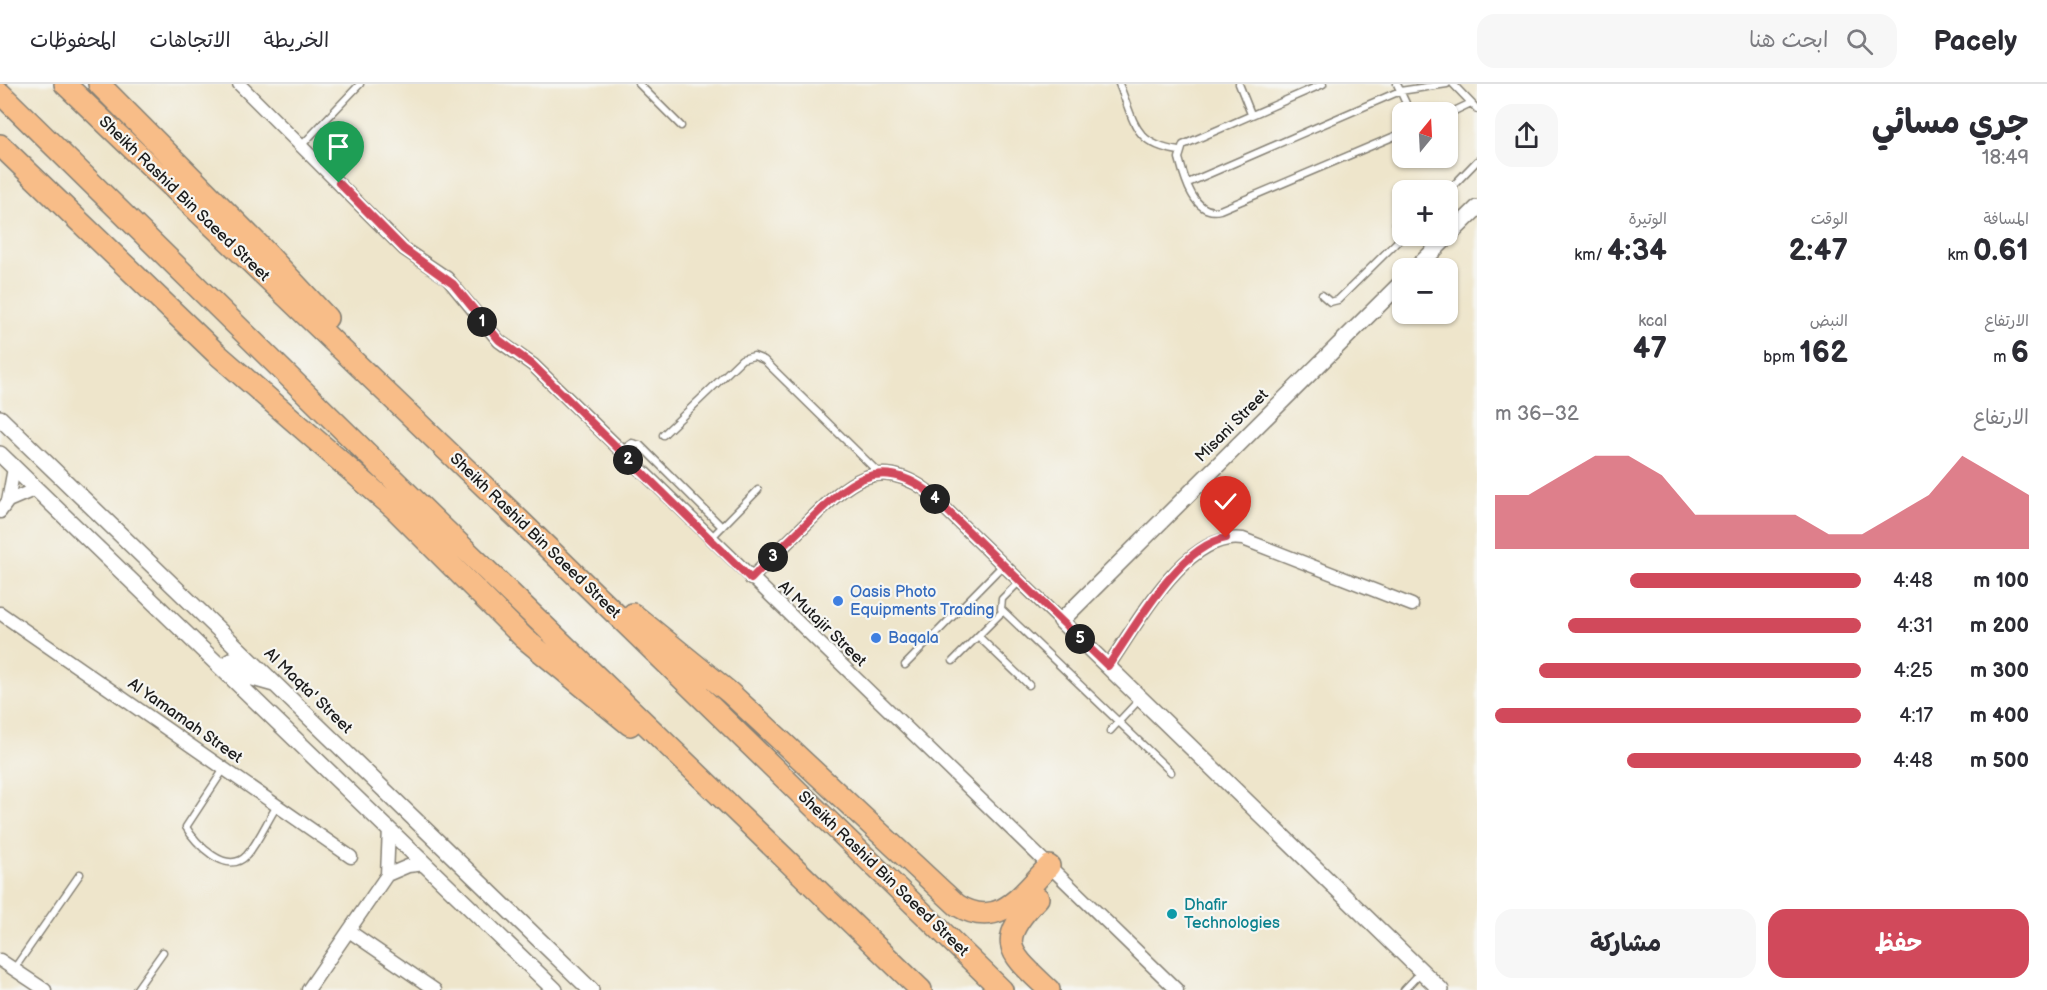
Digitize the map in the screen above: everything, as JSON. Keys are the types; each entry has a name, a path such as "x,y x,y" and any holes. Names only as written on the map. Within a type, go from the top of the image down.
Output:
{"highway":[{"name":"Sheikh Rashid Bin Saeed Street","path":"65,84 511,512 1002,990"},
{"path":"99,84 259,245 480,483"},
{"path":"0,93 921,990"},
{"path":"0,144 216,352 394,508 524,638 599,701 688,765"},
{"path":"511,512 730,693 957,905 979,915 1002,911 1054,871"},
{"path":"1049,990 1013,953 1011,942 1012,929 1054,871"}],"street":[{"name":"Al Mutajir Street","path":"239,84 404,249 453,284 499,340 533,365 620,452 1177,990"},
{"path":"1426,258 1477,208"},
{"name":"Misani Street","path":"1061,621 1392,292"},
{"name":"Al Maqta' Street","path":"0,418 587,988"},
{"path":"0,454 555,990"},
{"path":"0,512 8,501 14,468"},
{"path":"751,579 845,486 868,476 880,474 904,478 921,486 1441,990"},
{"path":"8,501 36,489"},
{"path":"1108,666 1172,576 1195,553 1220,539 1243,539 1412,605"},
{"name":"Al Yamamah Street","path":"0,613 351,857"},
{"path":"221,667 232,660 253,678 276,685"},
{"path":"308,990 387,875 389,828"},
{"path":"387,875 408,866 426,864"},
{"path":"449,887 486,915 564,990"},
{"path":"349,931 435,990"},
{"path":"0,960 45,990"}],"lane":[{"path":"302,146 360,84"},
{"path":"639,84 681,126"},
{"path":"1119,84 1145,140 1159,148 1179,151"},
{"path":"1239,84 1251,114"},
{"path":"1323,84 1189,141 1179,151 1179,158 1197,204 1214,212 1392,137"},
{"path":"1397,84 1405,102"},
{"path":"1188,183 1400,91 1447,84"},
{"path":"1453,84 1477,109"},
{"path":"1458,110 1471,104"},
{"path":"1458,181 1477,161"},
{"path":"1322,296 1330,302 1338,300 1392,246"},
{"path":"663,435 742,359 754,356 764,360 880,474"},
{"path":"620,452 629,444 640,445 722,527"},
{"path":"710,539 758,490"},
{"path":"905,665 1004,565"},
{"path":"1020,581 1002,599 1000,606 1003,611 1171,772"},
{"path":"953,661 1003,611"},
{"path":"978,636 1029,685"},
{"path":"1110,731 1141,698"},
{"path":"224,769 190,817 186,827 192,838 219,860 233,861 245,857 277,806"},
{"path":"14,969 80,874"},
{"path":"136,990 163,952"},
{"path":"1404,990 1421,972"}],"place":[{"name":"Oasis Photo Equipments Trading","path":"838,601"},
{"name":"Baqala","path":"876,638"},
{"name":"Dhafir Technologies","path":"1172,914"}],"route":[{"path":"339,183 404,249 417,260 447,278 499,340 533,365 751,579 845,486 868,476 892,475 916,483 926,490 1108,666 1179,568 1206,545 1226,538"}]}
